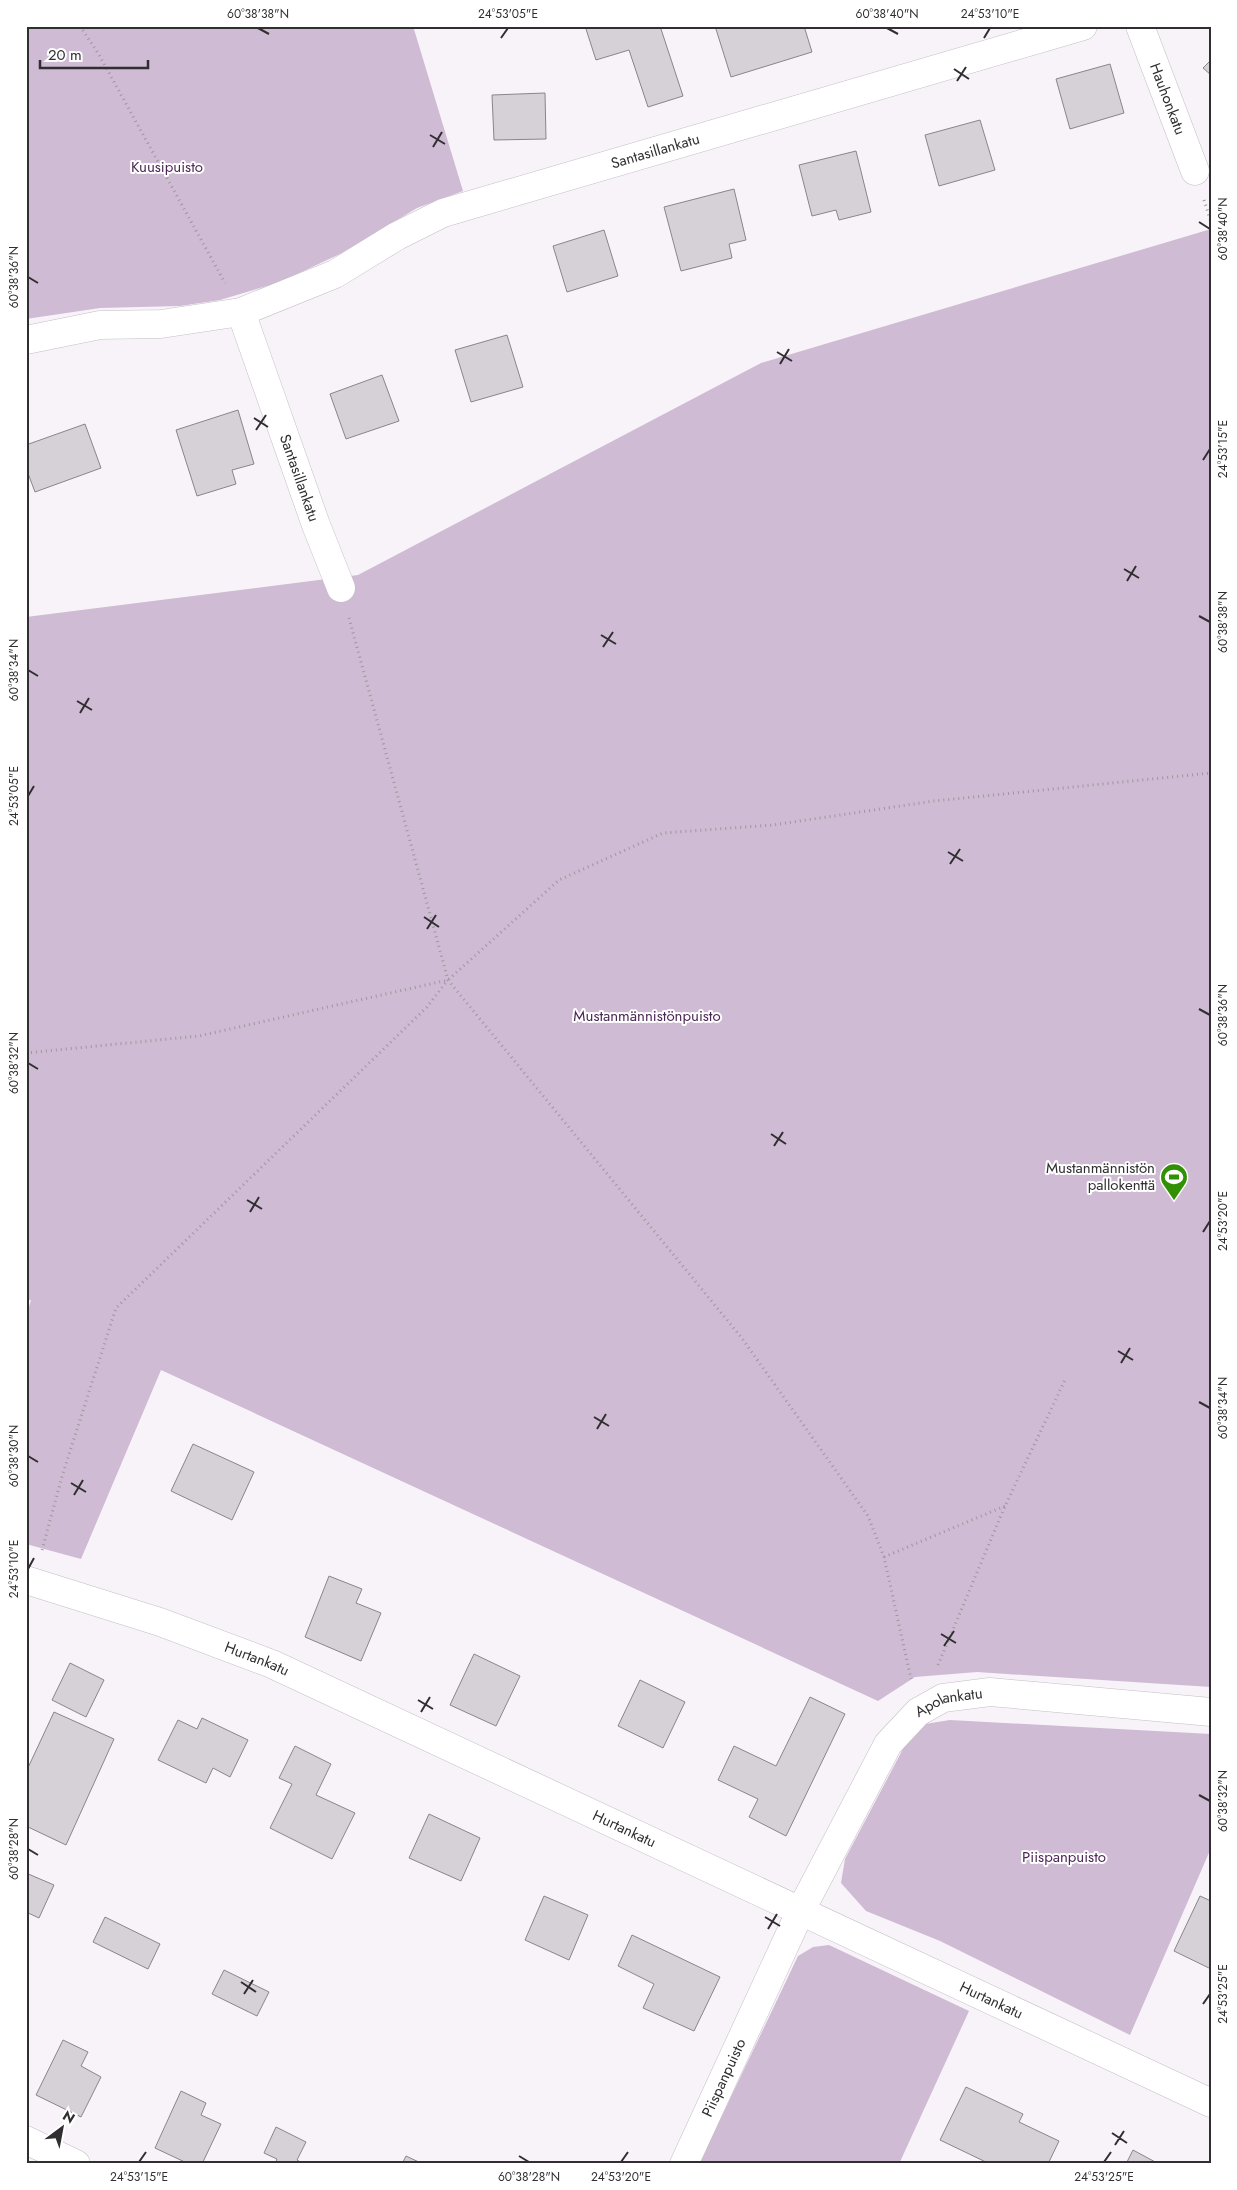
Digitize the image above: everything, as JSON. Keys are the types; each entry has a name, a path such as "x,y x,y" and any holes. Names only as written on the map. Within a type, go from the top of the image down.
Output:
{"street":[{"name":"Santasillankatu","path":"26,340 100,325 161,324 241,312 335,274 397,236 443,213 1084,26"},
{"name":"Hauhonkatu","path":"1140,26 1195,171"},
{"name":"Santasillankatu","path":"241,312 316,525 341,588"},
{"name":"Hurtankatu","path":"29,1587 160,1622 272,1664 1211,2103"},
{"name":"Apolankatu","path":"801,1910 888,1744 918,1712 942,1698 990,1692 1211,1712"},
{"name":"Piispanpuisto","path":"684,2164 801,1910"},
{"path":"26,2140 76,2164"}],"path":[{"path":"80,26 103,61 241,312"},
{"path":"341,588 448,980 741,1337 868,1516 884,1557 918,1712"},
{"path":"29,1587 116,1308 427,1007 448,980 559,880 663,833 773,825 934,801 1211,773"},
{"path":"26,1054 199,1036 448,980"},
{"path":"918,1712 1005,1506 1065,1380"},
{"path":"884,1557 1005,1506"}],"green space":[{"name":"Kuusipuisto","path":"26,26 413,26 463,191 417,208 342,253 280,282 220,300 180,306 100,308 26,319"},
{"name":"Mustanmännistönpuisto","path":"1211,229 1211,1687 977,1672 915,1677 878,1701 161,1370 81,1559 26,1544 26,1318 31,1300 26,1300 26,617 358,575 761,363"},
{"name":"Piispanpuisto","path":"950,1720 1211,1734 1211,1848 1130,2035 940,1941 866,1911 841,1883 845,1859 904,1747 925,1724"},
{"path":"829,1945 969,2011 899,2164 699,2164 798,1956 813,1947"}],"building":[{"path":"585,26 660,26 683,96 648,107 629,50 596,60"},
{"path":"715,26 804,26 812,52 731,77"},
{"path":"1211,60 1211,75 1203,68"},
{"path":"1110,64 1124,113 1070,129 1056,79"},
{"path":"545,93 546,139 494,140 492,95"},
{"path":"980,120 995,170 939,186 925,135"},
{"path":"856,151 871,212 839,220 836,210 812,216 799,165"},
{"path":"734,189 746,240 729,244 732,258 681,271 664,207"},
{"path":"604,230 618,276 567,292 553,246"},
{"path":"507,335 523,387 471,402 455,350"},
{"path":"382,375 399,421 346,439 330,394"},
{"path":"238,410 254,464 232,470 236,484 197,496 176,430"},
{"path":"85,424 101,468 35,492 26,468 26,445"},
{"path":"193,1444 254,1472 232,1520 171,1491"},
{"path":"329,1576 362,1589 356,1603 381,1613 361,1661 305,1637"},
{"path":"474,1654 520,1676 496,1726 450,1705"},
{"path":"70,1663 104,1680 86,1717 52,1700"},
{"path":"640,1680 685,1702 663,1748 618,1726"},
{"path":"810,1697 845,1714 786,1836 749,1817 758,1799 718,1780 734,1746 776,1766"},
{"path":"54,1712 114,1739 66,1845 26,1826 26,1772"},
{"path":"202,1718 248,1740 230,1777 213,1768 206,1783 158,1760 178,1720 197,1729"},
{"path":"295,1746 331,1764 316,1795 355,1813 332,1859 270,1828 292,1784 279,1778"},
{"path":"429,1814 480,1838 461,1881 409,1858"},
{"path":"26,1873 54,1885 39,1918 26,1912"},
{"path":"544,1896 588,1915 569,1960 525,1940"},
{"path":"1200,1896 1211,1901 1211,1969 1174,1951"},
{"path":"105,1917 160,1944 148,1969 93,1942"},
{"path":"632,1935 720,1977 694,2031 643,2008 654,1984 618,1966"},
{"path":"224,1970 269,1992 257,2016 212,1994"},
{"path":"63,2040 88,2052 81,2066 101,2077 81,2117 36,2095"},
{"path":"966,2087 1023,2114 1019,2122 1059,2141 1048,2164 990,2164 940,2140"},
{"path":"181,2091 206,2103 201,2115 221,2124 202,2164 189,2164 155,2148"},
{"path":"276,2127 306,2142 297,2160 304,2164 275,2164 277,2159 264,2153"},
{"path":"1133,2150 1159,2164 1126,2164"},
{"path":"406,2156 423,2164 402,2164"}],"place":[{"name":"Mustanmännistön pallokenttä","path":"1174,1201"}]}
